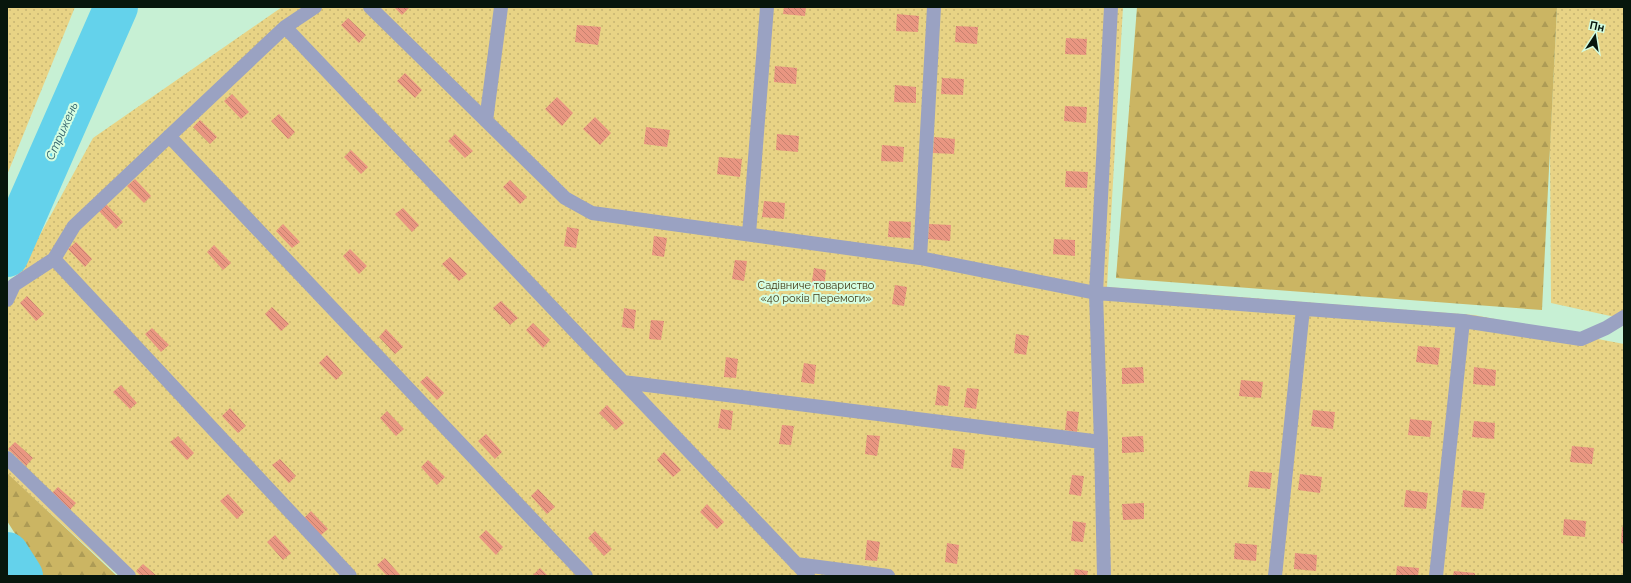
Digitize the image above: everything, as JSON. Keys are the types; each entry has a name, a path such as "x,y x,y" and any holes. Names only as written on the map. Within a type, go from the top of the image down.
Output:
{"lane":[{"path":"7,300 14,285 54,259 74,226 285,27 315,7"},
{"path":"370,7 565,198 592,213 920,258 1096,292 1463,321 1581,339 1606,328 1624,317"},
{"path":"486,121 501,7"},
{"path":"749,234 767,7"},
{"path":"920,258 934,7"},
{"path":"1104,576 1096,292 1111,7"},
{"path":"285,27 808,576"},
{"path":"169,136 586,576"},
{"path":"54,259 350,576"},
{"path":"1275,576 1303,308"},
{"path":"1436,576 1463,321"},
{"path":"623,382 1101,442"},
{"path":"7,458 129,576"},
{"path":"796,564 888,576"}],"green space":[{"path":"7,7 75,7 7,175"},
{"name":"Садівниче товариство «40 років Перемоги»","path":"282,7 1123,7 1107,287 1474,315 1624,344 1624,576 119,576 7,474 7,295 93,138"},
{"path":"1137,7 1557,7 1542,310 1116,278"},
{"path":"1557,7 1624,7 1624,319 1551,303 1550,145"},
{"path":"7,473 117,576 42,576 7,521"}],"building":[{"path":"394,7 410,7 402,15"},
{"path":"784,7 806,7 805,16 783,14"},
{"path":"897,14 919,16 918,32 896,31"},
{"path":"348,18 366,35 359,43 341,25"},
{"path":"577,25 601,27 598,45 575,42"},
{"path":"956,26 978,27 977,44 955,42"},
{"path":"1066,38 1087,39 1086,55 1065,54"},
{"path":"775,66 797,68 796,84 774,82"},
{"path":"405,73 422,90 415,98 397,81"},
{"path":"942,78 964,79 963,95 941,94"},
{"path":"895,85 916,87 916,103 894,102"},
{"path":"232,94 249,112 241,119 224,101"},
{"path":"557,97 573,113 562,126 545,109"},
{"path":"1065,106 1087,107 1086,123 1064,121"},
{"path":"279,114 295,132 288,139 271,121"},
{"path":"595,117 611,133 600,145 583,129"},
{"path":"200,120 217,137 210,144 193,127"},
{"path":"646,127 670,130 667,147 644,144"},
{"path":"455,134 473,151 465,158 448,141"},
{"path":"777,134 799,136 798,152 776,150"},
{"path":"934,137 955,139 954,154 933,153"},
{"path":"882,145 904,147 903,162 881,161"},
{"path":"351,150 368,167 361,174 344,157"},
{"path":"719,157 742,159 740,177 717,174"},
{"path":"1066,171 1088,172 1087,188 1065,187"},
{"path":"135,179 151,196 144,203 127,186"},
{"path":"510,180 527,197 520,204 503,187"},
{"path":"764,201 785,203 784,219 762,217"},
{"path":"106,204 123,222 116,229 99,211"},
{"path":"403,208 419,225 412,232 395,214"},
{"path":"889,221 911,222 910,238 888,237"},
{"path":"283,224 300,242 292,248 276,231"},
{"path":"929,224 951,225 950,241 928,239"},
{"path":"567,227 579,229 576,248 564,246"},
{"path":"654,236 667,238 664,257 652,255"},
{"path":"1054,239 1075,240 1075,256 1053,254"},
{"path":"76,242 92,259 85,267 68,249"},
{"path":"214,245 231,263 223,270 207,252"},
{"path":"350,249 367,266 359,274 343,256"},
{"path":"450,257 467,274 459,281 442,264"},
{"path":"735,260 747,261 744,281 732,279"},
{"path":"814,268 826,270 824,289 811,287"},
{"path":"895,285 907,287 904,306 892,304"},
{"path":"27,296 44,314 36,321 20,303"},
{"path":"501,301 518,318 510,325 493,308"},
{"path":"272,307 289,324 281,331 265,314"},
{"path":"624,308 636,310 634,329 622,327"},
{"path":"651,320 664,321 661,340 649,339"},
{"path":"533,323 550,340 543,348 526,330"},
{"path":"152,328 169,345 161,352 145,334"},
{"path":"386,329 403,347 395,354 379,337"},
{"path":"1016,334 1029,336 1026,355 1014,353"},
{"path":"1418,346 1440,348 1438,365 1416,362"},
{"path":"327,355 343,373 336,380 319,363"},
{"path":"726,357 738,359 736,378 724,377"},
{"path":"804,363 816,365 814,384 801,382"},
{"path":"1143,367 1144,383 1122,384 1122,368"},
{"path":"1474,367 1496,370 1495,386 1473,384"},
{"path":"427,376 444,393 437,400 420,382"},
{"path":"1241,380 1263,382 1261,398 1239,396"},
{"path":"121,385 137,403 130,409 113,392"},
{"path":"938,385 950,387 948,406 935,405"},
{"path":"967,388 979,389 976,409 964,407"},
{"path":"607,405 624,423 616,430 599,413"},
{"path":"230,408 246,426 238,433 222,416"},
{"path":"721,409 733,411 731,430 718,428"},
{"path":"1313,410 1335,412 1333,429 1311,426"},
{"path":"387,411 404,429 396,436 380,418"},
{"path":"1067,411 1079,412 1077,432 1065,430"},
{"path":"1410,419 1432,421 1430,437 1408,435"},
{"path":"1474,421 1495,423 1494,439 1472,437"},
{"path":"782,425 794,426 791,445 779,444"},
{"path":"486,434 502,452 495,459 478,441"},
{"path":"867,435 880,436 877,456 865,454"},
{"path":"178,436 194,453 187,460 170,442"},
{"path":"1143,436 1144,452 1122,453 1122,437"},
{"path":"15,442 33,458 26,466 8,449"},
{"path":"1572,446 1594,448 1592,464 1570,462"},
{"path":"953,448 965,450 963,469 951,467"},
{"path":"664,452 681,470 673,477 657,460"},
{"path":"280,459 296,476 289,483 272,465"},
{"path":"428,460 445,477 437,485 421,467"},
{"path":"1250,471 1272,473 1270,489 1248,487"},
{"path":"1300,474 1322,477 1320,493 1298,490"},
{"path":"1072,475 1084,476 1081,496 1069,494"},
{"path":"58,487 76,503 69,511 51,494"},
{"path":"538,489 555,507 547,514 531,496"},
{"path":"1406,490 1428,493 1426,509 1404,507"},
{"path":"1463,490 1485,493 1483,509 1461,507"},
{"path":"228,494 244,512 237,519 220,501"},
{"path":"1144,503 1144,519 1123,520 1122,504"},
{"path":"707,504 724,522 717,529 700,512"},
{"path":"311,511 328,529 320,536 304,518"},
{"path":"1564,519 1586,521 1585,537 1563,535"},
{"path":"1073,521 1086,523 1083,542 1071,541"},
{"path":"1622,527 1624,527 1624,544 1621,543"},
{"path":"486,530 503,547 496,555 479,537"},
{"path":"595,531 612,549 604,556 588,538"},
{"path":"275,535 291,553 283,560 267,542"},
{"path":"867,540 880,542 877,561 865,560"},
{"path":"947,543 959,545 957,564 945,562"},
{"path":"1235,543 1257,545 1256,561 1234,559"},
{"path":"1295,553 1317,555 1316,571 1294,569"},
{"path":"385,558 401,576 387,576 377,565"},
{"path":"143,564 157,576 141,576 136,571"},
{"path":"1397,566 1419,568 1418,576 1396,576"},
{"path":"540,568 548,576 533,575"},
{"path":"1075,569 1088,571 1087,576 1074,576"},
{"path":"1454,571 1475,573 1475,576 1453,576"}],"waterway":[{"name":"Стрижень","path":"7,255 116,7"},
{"name":"Стрижень","path":"7,554 21,576"}]}
